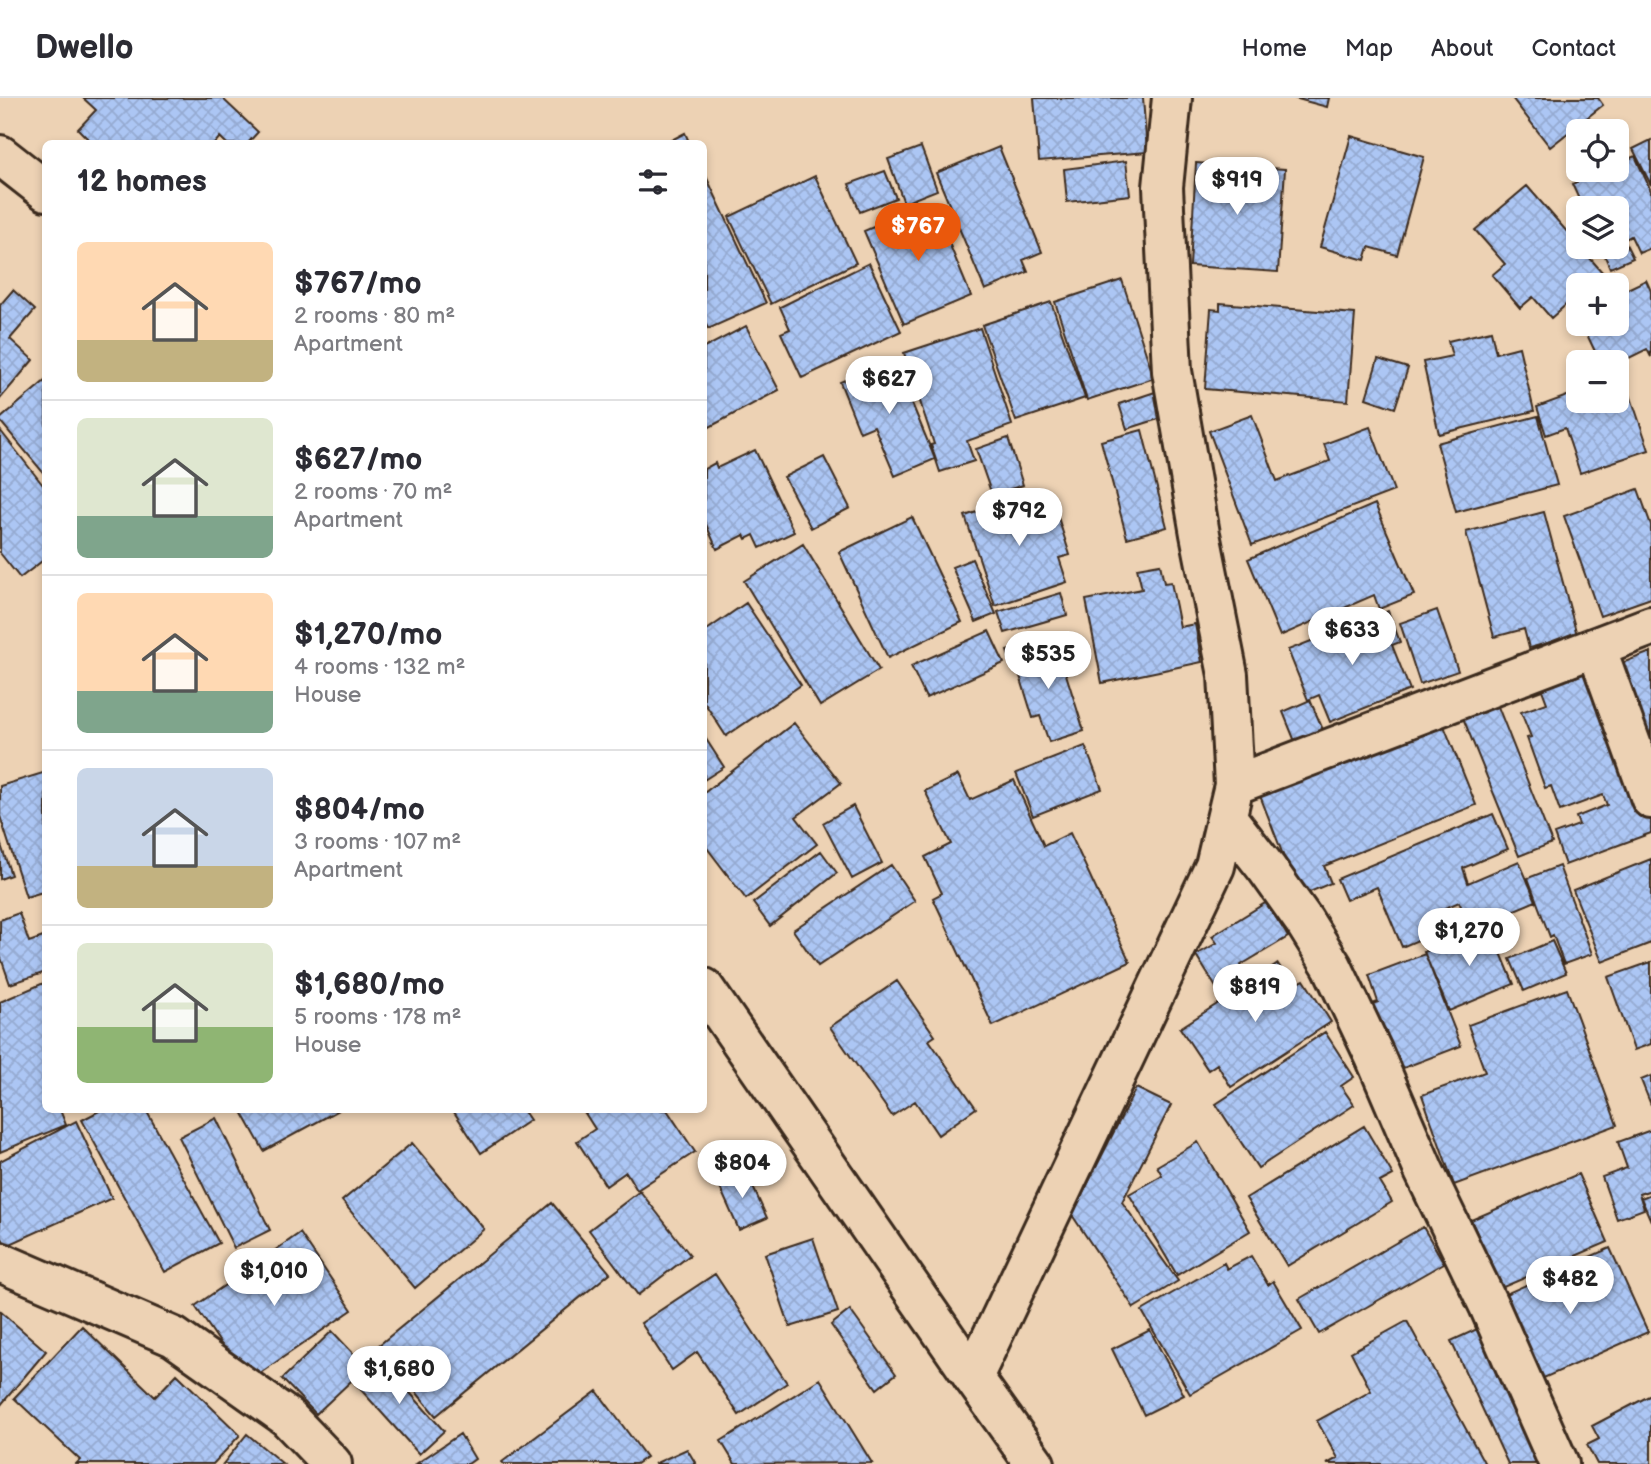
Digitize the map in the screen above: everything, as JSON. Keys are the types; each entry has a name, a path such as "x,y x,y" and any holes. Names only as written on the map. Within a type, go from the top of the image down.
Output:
{"street":[{"path":"973,1377 1215,866 1230,802 1228,675 1172,371 1163,187 1172,98"},
{"path":"0,155 42,188"},
{"path":"1230,802 1651,626"},
{"path":"1596,647 1651,799"},
{"path":"1230,802 1275,880 1332,965 1559,1464"},
{"path":"707,992 1035,1464"},
{"path":"0,1262 174,1337 287,1417 332,1464"}],"building":[{"path":"83,98 222,98 258,132 251,140 223,140 220,137 217,140 89,140 78,129 96,110"},
{"path":"1034,98 1143,98 1147,152 1039,161"},
{"path":"1294,98 1329,98 1327,107"},
{"path":"1512,98 1598,98 1603,105 1585,119 1566,119 1566,134 1550,147"},
{"path":"685,133 688,140 672,140"},
{"path":"1351,136 1424,157 1397,255 1369,247 1365,260 1320,247"},
{"path":"1651,140 1651,185 1633,149"},
{"path":"921,147 937,190 904,203 888,159"},
{"path":"999,147 1042,252 1023,260 1028,272 985,290 936,173"},
{"path":"1635,156 1651,191 1651,248 1639,253 1631,236 1629,237 1629,196 1578,196 1572,184 1629,182 1629,159"},
{"path":"1126,161 1130,195 1067,202 1064,169"},
{"path":"1196,163 1285,169 1278,272 1190,266"},
{"path":"885,171 896,198 860,212 849,184"},
{"path":"815,176 856,263 771,304 729,217"},
{"path":"707,178 766,303 708,329 707,327"},
{"path":"1527,186 1566,231 1566,259 1591,259 1603,273 1566,273 1566,305 1551,318 1533,297 1520,308 1492,275 1505,264 1475,230"},
{"path":"932,202 971,296 904,324 864,231"},
{"path":"1629,250 1633,258 1610,268 1606,259 1629,259"},
{"path":"869,263 901,331 802,378 781,333 790,329 780,307"},
{"path":"1122,280 1154,378 1087,400 1055,302"},
{"path":"1646,280 1651,291 1651,357 1647,349 1629,358 1629,350 1594,350 1588,336 1629,336 1629,288"},
{"path":"13,290 35,310 10,339 33,360 0,399 0,305"},
{"path":"1051,302 1085,398 1016,421 982,325"},
{"path":"1220,303 1355,314 1348,401 1205,389 1211,309 1220,310"},
{"path":"746,326 779,390 707,428 707,346"},
{"path":"980,328 1012,425 967,441 974,461 940,472 931,445 934,444 904,353"},
{"path":"1491,331 1496,353 1519,347 1534,411 1439,434 1423,362 1452,356 1448,341"},
{"path":"1378,359 1408,368 1395,408 1366,398"},
{"path":"894,360 935,459 895,476 874,426 860,432 840,382"},
{"path":"42,383 42,471 0,421"},
{"path":"1164,389 1171,415 1127,429 1119,404"},
{"path":"1629,392 1649,450 1580,473 1565,428 1546,435 1537,407 1566,396 1566,413 1629,413"},
{"path":"1252,415 1277,481 1330,461 1324,444 1370,427 1394,491 1252,545 1209,431"},
{"path":"1538,416 1557,485 1456,512 1437,443"},
{"path":"0,430 42,484 42,561 20,578 0,553"},
{"path":"1142,430 1167,527 1127,538 1101,441"},
{"path":"1008,438 1023,485 992,495 976,449"},
{"path":"755,450 794,532 760,548 754,535 746,539 744,535 717,549 707,527 707,467 715,463 717,468"},
{"path":"824,457 850,508 811,528 784,477"},
{"path":"1638,489 1651,525 1651,598 1600,616 1564,516"},
{"path":"1036,492 1044,515 1056,511 1070,555 1059,558 1067,582 995,606 965,516"},
{"path":"1375,504 1414,595 1379,609 1374,595 1280,636 1248,559"},
{"path":"1544,512 1577,635 1529,648 1524,629 1494,637 1466,532"},
{"path":"912,517 962,622 888,658 839,552"},
{"path":"803,544 879,670 820,706 744,581"},
{"path":"972,559 996,614 976,622 952,567"},
{"path":"1160,564 1164,583 1171,582 1180,627 1195,624 1202,662 1102,683 1086,600 1142,589 1137,568"},
{"path":"1061,593 1067,615 1005,633 998,612"},
{"path":"746,603 801,685 726,736 707,707 707,630"},
{"path":"1437,610 1458,671 1420,684 1400,623"},
{"path":"1388,611 1400,642 1392,645 1410,690 1330,722 1319,695 1308,700 1288,650"},
{"path":"989,631 1004,663 926,698 911,666"},
{"path":"1025,645 1027,655 1057,646 1084,731 1049,742 1040,716 1033,718 1016,663 1011,664 1007,651"},
{"path":"1651,652 1651,789 1606,669"},
{"path":"1596,667 1651,814 1651,833 1565,865 1554,834 1579,825 1576,817 1607,805 1603,795 1560,811 1551,786 1545,788 1527,738 1531,737 1521,712 1547,703 1541,687"},
{"path":"1493,694 1552,843 1519,856 1459,708"},
{"path":"1310,700 1324,732 1296,744 1283,712"},
{"path":"1438,711 1476,805 1324,866 1331,883 1305,894 1297,876 1292,878 1259,793"},
{"path":"794,723 841,783 796,817 817,844 746,899 707,848 707,791"},
{"path":"707,741 724,767 707,778"},
{"path":"1085,746 1102,789 1033,816 1016,773"},
{"path":"42,773 42,892 26,897 0,816 0,786"},
{"path":"958,775 970,800 1014,780 1044,846 1070,833 1130,962 993,1026 933,898 942,893 925,857 951,844 925,791"},
{"path":"853,806 882,863 852,879 823,823"},
{"path":"1493,814 1508,849 1463,868 1468,883 1519,861 1536,901 1471,928 1459,902 1438,911 1446,928 1402,947 1377,887 1346,900 1337,879"},
{"path":"0,842 11,875 0,879"},
{"path":"821,851 837,873 770,926 753,903"},
{"path":"1651,859 1651,943 1602,962 1573,890"},
{"path":"891,865 915,901 818,966 793,930"},
{"path":"1559,866 1592,954 1564,964 1553,935 1550,937 1528,878"},
{"path":"1267,902 1288,937 1241,965 1245,972 1217,989 1196,955 1217,943 1212,936"},
{"path":"19,913 29,942 42,937 42,973 10,984 0,955 0,920"},
{"path":"1489,924 1514,984 1449,1011 1424,952"},
{"path":"1552,941 1566,973 1524,991 1510,959"},
{"path":"1425,954 1461,1046 1398,1070 1372,1004 1378,1002 1369,975"},
{"path":"1651,962 1651,1044 1634,1050 1608,977"},
{"path":"1278,964 1293,986 1304,980 1331,1022 1231,1087 1217,1064 1208,1070 1180,1028 1225,999 1221,993 1251,972 1256,979"},
{"path":"897,981 935,1036 929,1040 976,1108 938,1135 915,1101 892,1116 830,1027"},
{"path":"42,984 42,1113 61,1113 66,1125 0,1152 0,1002"},
{"path":"1567,989 1617,1125 1454,1185 1422,1095 1485,1072 1468,1025"},
{"path":"1325,1032 1354,1077 1341,1086 1354,1105 1258,1168 1216,1104"},
{"path":"1651,1076 1651,1105 1641,1080"},
{"path":"1136,1088 1171,1105 1122,1202 1178,1281 1134,1308 1072,1215"},
{"path":"95,1113 148,1113 219,1243 165,1272 82,1120"},
{"path":"243,1113 334,1113 264,1151"},
{"path":"455,1113 525,1113 530,1120 481,1153"},
{"path":"585,1113 669,1113 695,1152 637,1190 626,1172 606,1186 577,1141 595,1129"},
{"path":"216,1118 270,1230 234,1248 179,1137"},
{"path":"76,1121 112,1198 6,1246 0,1234 0,1161"},
{"path":"1364,1126 1393,1175 1380,1182 1392,1202 1287,1266 1246,1198"},
{"path":"1651,1130 1651,1190 1639,1194 1644,1209 1617,1219 1602,1177 1627,1168 1618,1142"},
{"path":"1198,1142 1250,1231 1177,1275 1129,1194 1162,1175 1157,1166"},
{"path":"412,1143 484,1229 415,1288 342,1201"},
{"path":"745,1169 767,1218 739,1230 717,1181"},
{"path":"1578,1174 1608,1242 1501,1288 1471,1220"},
{"path":"640,1191 690,1255 638,1295 589,1230"},
{"path":"1651,1194 1651,1221 1641,1198"},
{"path":"552,1203 610,1273 436,1416 378,1346"},
{"path":"1423,1227 1444,1263 1319,1334 1299,1299"},
{"path":"300,1233 352,1310 247,1382 195,1306"},
{"path":"813,1238 838,1312 790,1327 765,1254"},
{"path":"1610,1248 1648,1332 1530,1384 1492,1300"},
{"path":"1251,1256 1268,1285 1273,1281 1302,1330 1190,1394 1142,1311 1224,1263 1227,1269"},
{"path":"715,1274 787,1383 739,1415 697,1352 672,1370 641,1323"},
{"path":"850,1310 896,1374 877,1389 831,1325"},
{"path":"0,1311 46,1351 0,1406"},
{"path":"1407,1321 1485,1464 1327,1464 1338,1458 1317,1421 1371,1391 1351,1352"},
{"path":"1488,1324 1550,1458 1537,1464 1508,1464 1451,1341"},
{"path":"82,1326 155,1397 177,1374 240,1435 213,1464 76,1464 80,1460 14,1398"},
{"path":"1150,1330 1184,1395 1144,1415 1112,1349"},
{"path":"332,1331 366,1367 316,1414 282,1379"},
{"path":"379,1358 444,1431 419,1454 353,1381"},
{"path":"820,1379 872,1463 735,1464 721,1441"},
{"path":"597,1391 646,1457 636,1464 502,1462"},
{"path":"1651,1395 1651,1464 1597,1464 1587,1445 1599,1439 1592,1426"},
{"path":"247,1434 283,1464 223,1464"},
{"path":"460,1434 475,1459 468,1464 416,1464"},
{"path":"687,1449 696,1464 654,1464"}]}
